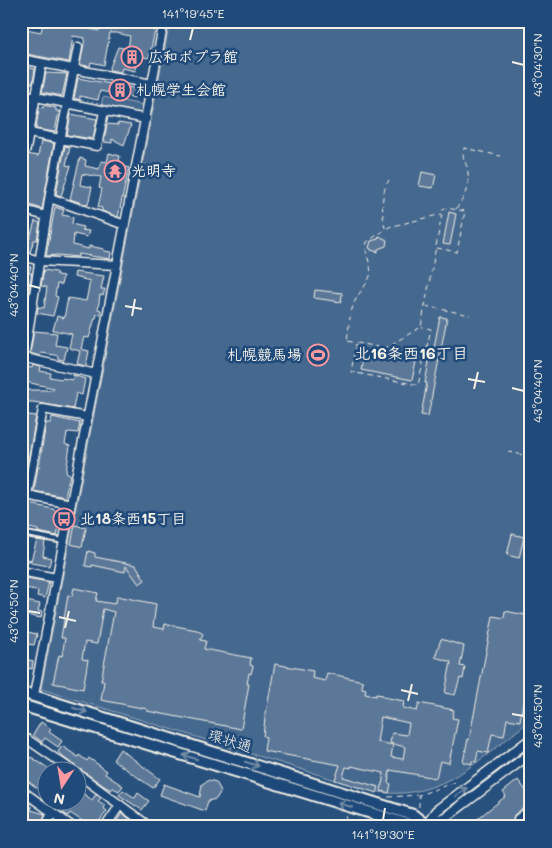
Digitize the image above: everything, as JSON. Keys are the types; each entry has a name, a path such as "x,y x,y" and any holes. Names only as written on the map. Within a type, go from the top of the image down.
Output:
{"main road":[{"name":"環状通","path":"21,692 416,811 426,826"},
{"name":"環状通","path":"21,705 407,824 426,826"}],"street":[{"path":"34,695 164,21"},
{"path":"78,47 46,216 23,357 96,374"},
{"path":"21,59 152,84"},
{"path":"26,149 42,63"},
{"path":"21,94 146,119"},
{"path":"29,133 97,146 104,111"},
{"path":"50,198 125,225"},
{"path":"21,208 46,216"},
{"path":"21,256 39,261 117,265"},
{"path":"21,307 32,309"},
{"path":"71,504 24,495 43,409 87,417"},
{"path":"21,571 56,578"},
{"path":"21,735 57,760"},
{"path":"426,826 436,811 531,739"},
{"path":"426,826 446,817 531,753"},
{"path":"88,781 150,827"},
{"path":"21,790 73,827"},
{"path":"105,827 120,805"},
{"path":"520,827 518,819 531,809"},
{"path":"47,827 51,812"}],"lane":[{"path":"21,533 64,541"}],"path":[{"path":"456,210 465,197 467,184 466,167 462,159 464,148 500,156"},
{"path":"385,228 383,194 384,187 389,180"},
{"path":"421,327 443,209 465,211 457,252 437,248"},
{"path":"356,343 351,372 418,385 430,329 421,327 385,348 347,341 354,304 370,275 366,254 366,245 369,239 385,228 442,214"},
{"path":"425,306 470,315"},
{"path":"531,342 525,373 531,374"},
{"path":"508,452 529,456 531,449"},
{"path":"384,798 419,795 456,782"},
{"path":"416,811 419,795"},
{"path":"341,827 347,823 346,812"}],"shaded area":[{"name":"札幌競馬場","path":"170,21 531,21 531,720 475,764 456,776 436,785 415,791 393,793 368,790 41,689"},
{"path":"103,97 143,105 141,114 101,106"}],"building":[{"path":"47,21 79,21 80,27 99,31 101,21 130,21 156,26 149,58 138,56 135,71 122,68 121,72 109,70 118,47 128,49 130,36 117,33 110,33 104,65 91,62 90,66 80,65 85,38 73,36 69,62 21,53 21,28 41,32 43,23 47,24"},
{"path":"21,66 35,69 33,83 30,83 29,88 22,87 24,75 21,74"},
{"path":"46,73 67,74 62,96 42,92"},
{"path":"78,78 138,89 136,98 100,91 98,100 80,96 80,100 74,98"},
{"path":"44,105 56,108 56,111 59,111 55,132 36,129 39,107 43,108"},
{"path":"71,114 97,119 93,139 67,135"},
{"path":"118,123 131,125 124,145 112,139 112,143 104,142 107,124 118,125"},
{"path":"41,141 54,143 42,209 21,202 21,173 24,173 26,162 21,162 21,153 38,156"},
{"path":"65,146 70,147 66,165 71,166 61,196 56,194"},
{"path":"109,153 120,156 118,165 129,168 118,217 102,211 102,208 98,207 102,189 99,188 101,177 82,174 80,185 92,187 88,205 70,199 80,158 86,160 85,166 99,169 101,161 107,162"},
{"path":"422,172 436,175 433,188 419,186"},
{"path":"55,207 64,210 62,215 73,217 72,224 83,227 82,230 89,231 87,237 74,234 73,245 89,249 89,246 104,249 104,251 111,252 110,259 78,254 78,257 46,256"},
{"path":"449,212 456,214 450,245 443,244"},
{"path":"35,221 40,223 37,240 34,240 30,252 23,250 24,246 21,246 21,235 30,238"},
{"path":"379,236 387,240 386,246 378,249 378,252 371,250 369,248 371,241 378,239"},
{"path":"21,265 31,267 29,273 32,273 27,302 21,301"},
{"path":"44,270 56,272 57,275 63,276 61,285 57,284 55,296 58,297 53,316 37,313 38,307 44,308 47,287 41,286"},
{"path":"75,272 104,276 101,289 105,289 103,296 100,295 98,309 101,310 100,315 97,314 95,318 89,338 84,337 81,349 89,351 86,366 77,364 80,351 69,348 72,334 53,330 57,316 64,318 68,298 86,301 90,281 74,277"},
{"path":"315,290 342,293 341,302 314,298"},
{"path":"440,317 447,318 428,416 421,415 430,356 432,357"},
{"path":"34,331 57,333 55,345 67,347 64,360 58,359 58,356 55,355 41,353 40,356 30,353"},
{"path":"364,352 416,362 412,380 361,370"},
{"path":"33,365 41,367 40,371 51,373 50,377 72,380 73,375 85,379 82,395 76,393 73,409 22,402 22,390 53,390 54,388 21,381 21,366 32,368"},
{"path":"21,414 36,416 28,461 21,460"},
{"path":"52,417 80,423 78,433 67,433 65,444 70,446 66,472 70,474 65,497 34,491 46,423 50,423"},
{"path":"21,502 53,509 57,513 62,514 57,536 21,526"},
{"path":"75,525 86,528 82,547 71,544"},
{"path":"512,534 524,537 519,558 507,555"},
{"path":"37,540 45,541 43,556 51,558 49,566 31,563"},
{"path":"88,551 95,553 95,557 136,565 145,580 139,584 126,566 125,572 92,565 92,567 85,566"},
{"path":"21,557 31,560 21,565"},
{"path":"21,577 49,582 45,598 37,596 38,591 21,587"},
{"path":"74,588 98,593 96,601 114,604 117,596 156,604 153,627 164,629 165,624 197,630 203,634 200,640 206,641 204,649 251,658 250,665 253,666 251,674 249,673 247,684 249,684 241,729 101,700 104,681 101,681 114,612 103,609 97,644 85,642 82,659 88,660 83,689 53,683 59,655 62,656 65,638 61,638 68,595 72,596"},
{"path":"21,600 40,604 38,611 42,612 41,618 21,614"},
{"path":"505,611 531,616 529,704 523,703 520,721 507,719 504,736 492,734 488,753 478,751 476,762 472,761 472,764 463,762 493,616 504,618"},
{"path":"23,631 37,634 34,645 28,644 25,659 33,661 32,669 21,667"},
{"path":"441,639 464,646 460,666 465,667 463,679 460,678 455,695 445,693 451,662 435,657"},
{"path":"275,664 313,671 312,678 325,681 327,673 363,681 362,688 366,689 365,694 383,695 383,697 404,701 403,708 417,711 419,703 454,710 452,718 458,719 449,763 440,761 436,778 390,770 388,783 391,784 389,793 381,791 384,773 351,766 351,768 346,767 343,777 379,787 377,793 335,780 340,765 264,751 266,737 263,736","holes":["381,717 409,723 407,735 392,733 390,743 405,747 403,759 391,757 393,745 377,742"]},
{"path":"41,722 51,729 49,732 62,741 58,747 45,738 42,742 33,735"},
{"path":"62,746 86,760 67,760 58,752"},
{"path":"120,749 160,779 153,788 113,760"},
{"path":"31,757 38,762 38,789 22,777 30,766 26,764"},
{"path":"89,758 107,771 105,774 123,786 119,791 113,788 111,790 88,775"},
{"path":"209,780 216,782 221,791 216,799 208,801 205,811 160,795 164,784 200,797 202,784"},
{"path":"518,780 531,797 531,803 514,815 513,823 508,827 467,827 506,796 503,792"},
{"path":"123,790 135,798 138,793 149,801 142,810 119,795"},
{"path":"96,794 101,798 98,801 105,805 103,808 107,811 95,827 85,827 87,824 70,813 68,816 60,810 88,810 88,797 92,800"},
{"path":"21,798 30,803 29,807 32,807 31,810 45,814 41,826 21,827"},
{"path":"122,813 131,820 127,827 113,827"}],"place":[{"name":"広和ポプラ館","path":"132,57"},
{"name":"札幌学生会館","path":"120,90"},
{"name":"光明寺","path":"115,171"},
{"name":"札幌競馬場","path":"318,355"},
{"name":"北18条西15丁目","path":"64,519"}],"district":[{"name":"北16条西16丁目","path":"411,353"}]}
